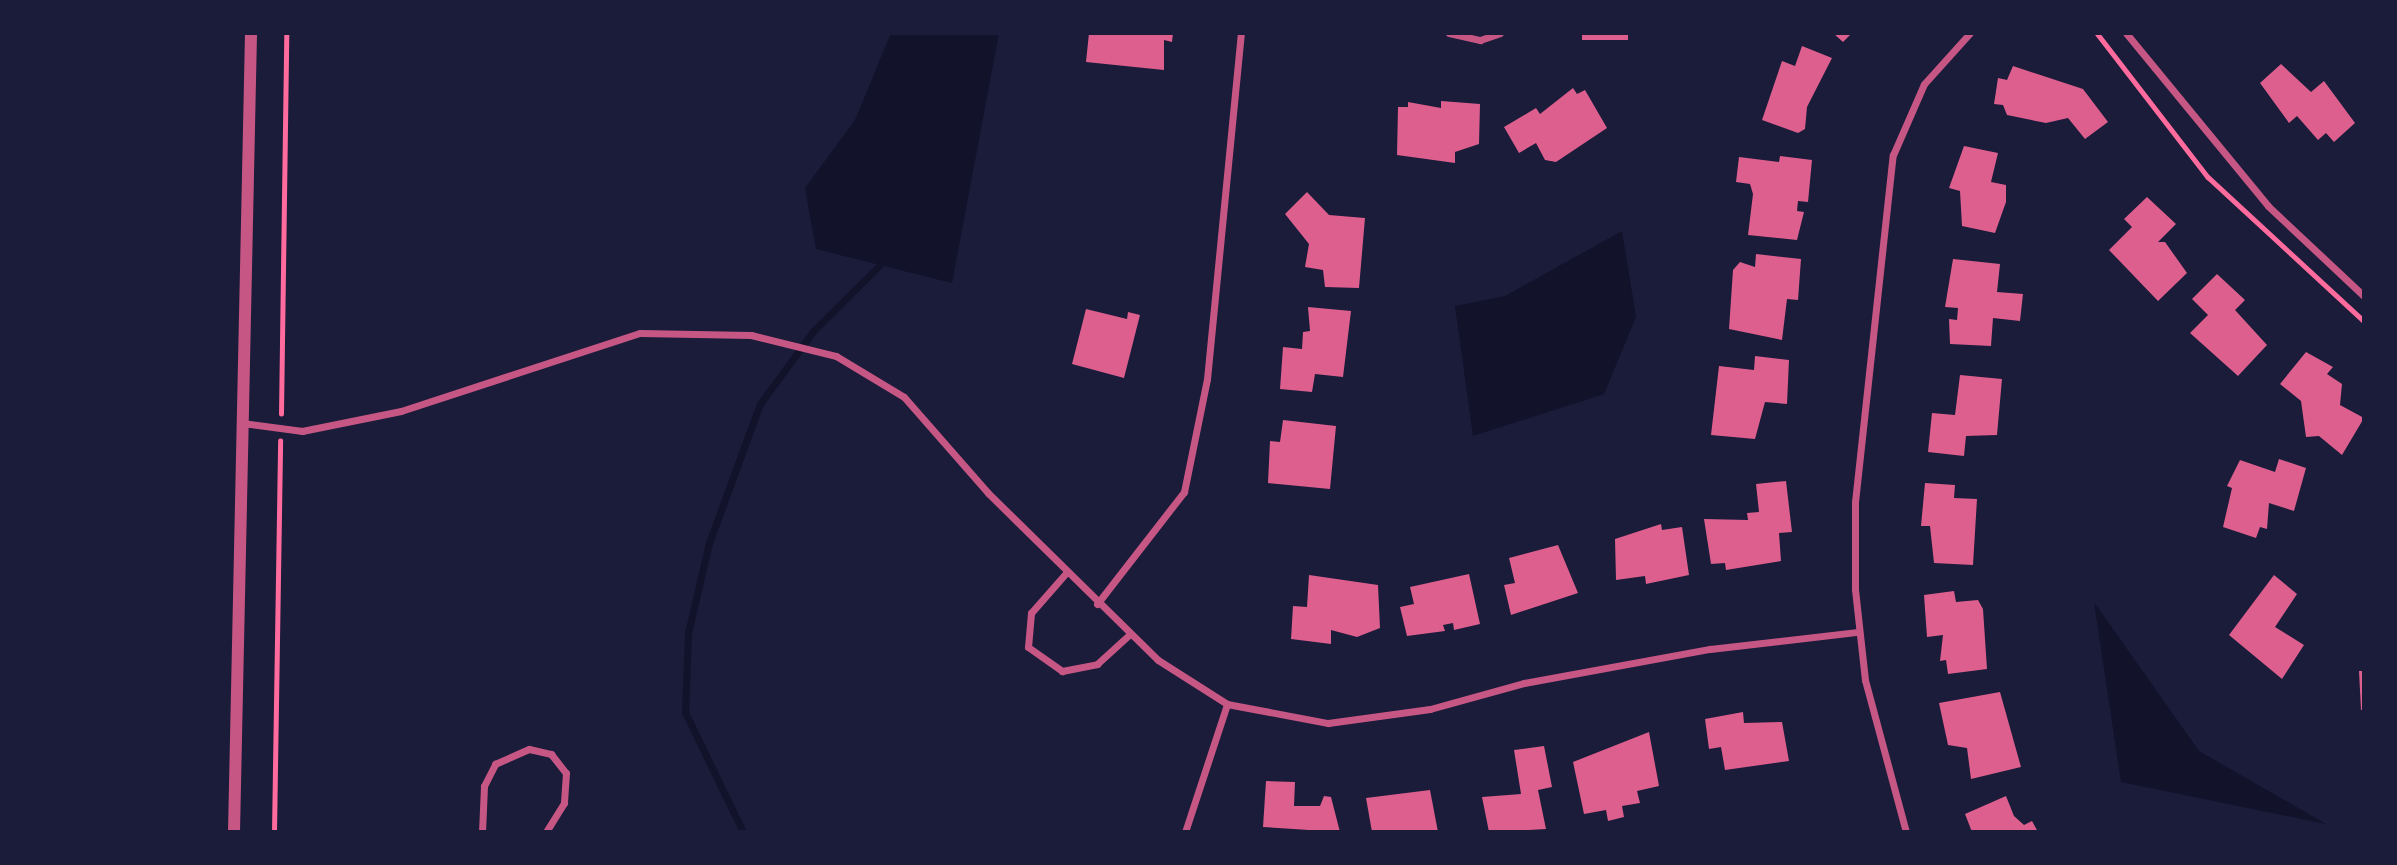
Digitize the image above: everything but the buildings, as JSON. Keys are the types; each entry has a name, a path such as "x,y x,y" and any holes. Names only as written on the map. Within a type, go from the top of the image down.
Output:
{"street":[{"path":"234,832 251,33"},
{"path":"1097,604 1184,492 1207,379 1241,33"},
{"path":"1449,33 1480,40 1500,33"},
{"path":"1906,832 1873,721 1858,632 1855,502 1893,155 1924,84 1970,33"},
{"path":"2126,33 2267,206 2364,296"},
{"path":"242,423 302,431 401,411 640,333 751,335 836,356 904,397 1066,573 1130,634 1227,704 1328,723 1430,709 1524,683 1710,649 1858,632"},
{"path":"1066,573 1031,612 1028,647 1062,671 1097,664 1130,634"},
{"path":"1185,832 1227,704"},
{"path":"482,832 484,786 495,764 529,749 551,754 566,773 564,803 546,832"}],"path":[{"path":"2097,33 2208,177 2364,321"}],"shaded area":[{"path":"891,33 999,33 952,283 816,249 805,188 855,120"},
{"path":"1622,231 1636,317 1604,394 1473,436 1455,306 1505,296"},
{"path":"2094,602 2199,751 2326,824 2121,782"}],"waterway":[{"path":"743,832 685,712 688,633 709,543 760,404 814,330 885,260"}]}
